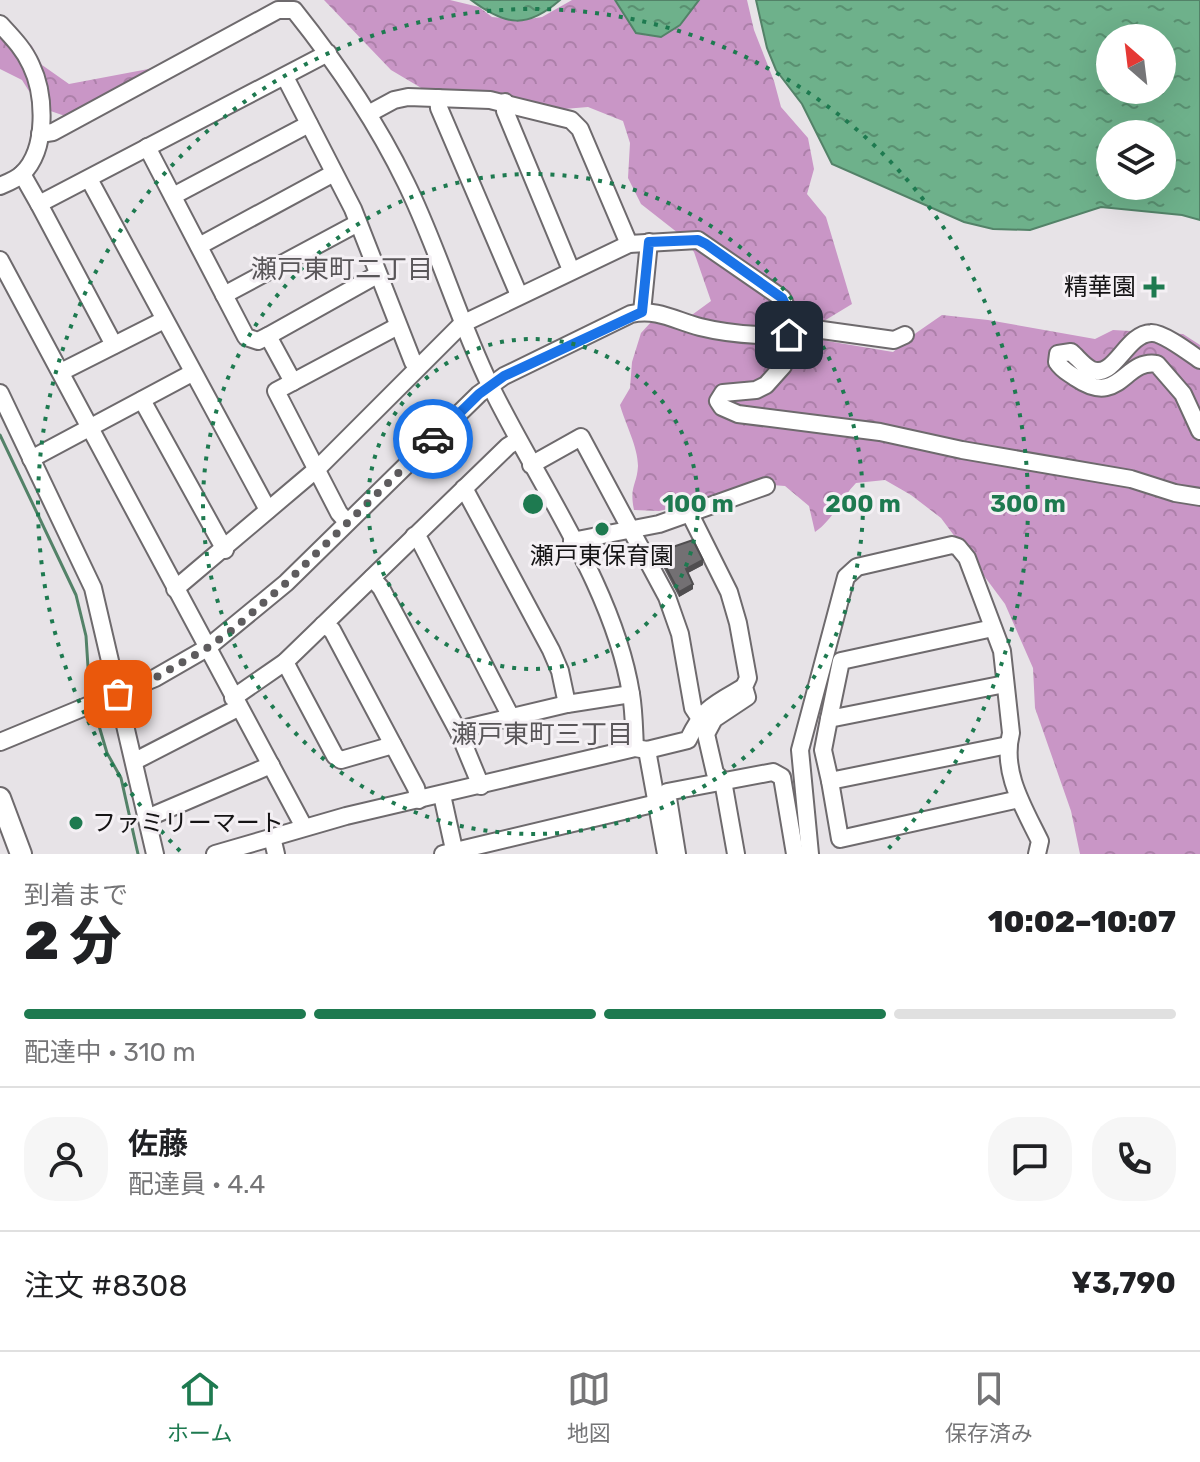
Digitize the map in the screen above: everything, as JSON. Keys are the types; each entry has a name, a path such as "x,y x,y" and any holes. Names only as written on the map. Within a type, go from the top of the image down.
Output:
{"main road":[{"path":"0,798 21,854"},
{"path":"0,837 7,854"}],"street":[{"path":"40,134 53,132 278,10 294,10 370,113 407,185 462,324 490,385 572,541 616,633 641,749 657,803 666,854"},
{"path":"0,24 16,41 31,65 40,91 40,134 35,152 22,174 0,186"},
{"path":"39,204 328,53"},
{"path":"285,77 358,223 413,362 418,366"},
{"path":"370,113 394,100 438,98 505,102 571,120 580,129 629,244"},
{"path":"438,98 439,108 519,295"},
{"path":"505,102 505,111 571,270"},
{"path":"173,196 309,124"},
{"path":"147,147 246,337 258,341 377,275"},
{"path":"199,246 334,173"},
{"path":"22,174 114,345"},
{"path":"89,179 268,510"},
{"path":"224,295 358,223"},
{"path":"175,589 225,550 318,468 462,324 629,244 649,242 698,240 782,298 790,315 788,354 783,366 766,385 756,390 723,393 718,401 722,407 738,414 880,432 1008,459 1131,479 1175,493 1200,497"},
{"path":"642,312 649,242"},
{"path":"2,270 61,372 304,827"},
{"path":"0,742 155,678 207,648 286,583 490,385 617,321 642,312 661,313 729,334 758,335"},
{"path":"61,372 164,320"},
{"path":"347,522 339,513 276,391 398,326"},
{"path":"822,330 894,340 905,335"},
{"path":"1200,360 1160,335 1151,333 1131,342 1113,365 1102,371 1090,369 1071,352 1058,354 1057,362 1062,371 1084,385 1100,389 1118,384 1143,365 1157,364 1183,394 1200,431"},
{"path":"268,336 293,382"},
{"path":"31,459 192,373"},
{"path":"0,393 93,588 155,854"},
{"path":"142,400 225,550"},
{"path":"531,465 581,437 667,597 680,634 693,708 699,717"},
{"path":"135,761 236,703 285,662 508,446 518,440"},
{"path":"572,541 632,531 766,486"},
{"path":"464,488 551,650 560,671 567,704"},
{"path":"215,854 274,846 304,827 688,740 699,717 744,687 748,678 729,592 690,514"},
{"path":"414,536 427,554 511,717"},
{"path":"810,854 800,750 846,577 857,567 952,545 958,547 967,558 1002,651 1011,733 1008,745 1010,774 1040,841 1037,854"},
{"path":"372,578 381,588 459,733 481,786"},
{"path":"323,625 332,630 416,788 419,800"},
{"path":"993,628 841,661 823,750 841,846 1019,799"},
{"path":"285,662 335,756 341,760 393,745"},
{"path":"829,719 1005,684"},
{"path":"736,854 723,781 715,773 706,734 714,719 747,697 744,687"},
{"path":"459,733 466,728 567,704 631,694"},
{"path":"830,781 1008,745"},
{"path":"147,818 271,765"},
{"path":"677,854 667,792 773,772 782,777 795,854"},
{"path":"442,795 451,853 657,803"}],"green space":[{"path":"324,0 450,0 479,7 492,17 523,20 542,17 572,0 614,0 631,24 644,35 661,36 681,25 694,0 747,0 754,30 781,107 808,138 814,169 807,194 826,217 852,304 819,324 819,333 827,341 893,352 942,315 1095,339 1113,330 1183,334 1200,345 1200,854 1080,854 1071,811 1035,708 1033,668 1005,604 941,518 911,495 885,480 856,483 815,532 809,506 785,486 758,484 740,494 659,511 634,510 632,496 638,466 634,443 620,405 630,388 632,362 641,333 652,321 685,320 711,301 694,252 678,233 641,204 628,178 630,143 623,121 588,107 564,109 490,97 428,92 391,70"},
{"path":"0,27 9,28 32,46 42,65 69,84 159,67 92,108 65,116 39,107 22,80 0,69"}],"water":[{"path":"471,0 560,0 537,16 516,21 495,15"},
{"path":"615,0 699,0 680,25 661,37 636,33"},
{"path":"756,0 1200,0 1200,220 1182,215 1101,207 1030,230 993,229 964,222 832,164 802,104 776,70 767,48"}],"building":[{"path":"693,540 703,560 686,569 693,584 679,592 658,552"}],"waterway":[{"path":"0,435 76,595 86,636 90,698"},
{"path":"94,709 107,753 121,778 138,854"}],"tunnel":[{"path":"758,335 822,330"}],"way so far":[{"path":"118,694 155,678 231,631 286,583 433,439"}],"place":[{"name":"精華園","path":"1154,287"},
{"name":"瀬戸東保育園","path":"602,529"},
{"name":"ファミリーマート","path":"76,823"}],"district":[{"name":"瀬戸東町二丁目","path":"342,269"},
{"name":"瀬戸東町三丁目","path":"542,734"}],"route":[{"path":"433,439 479,394 504,376 631,314 642,312 649,242 698,240 706,244 782,298 790,315 789,335"}]}
